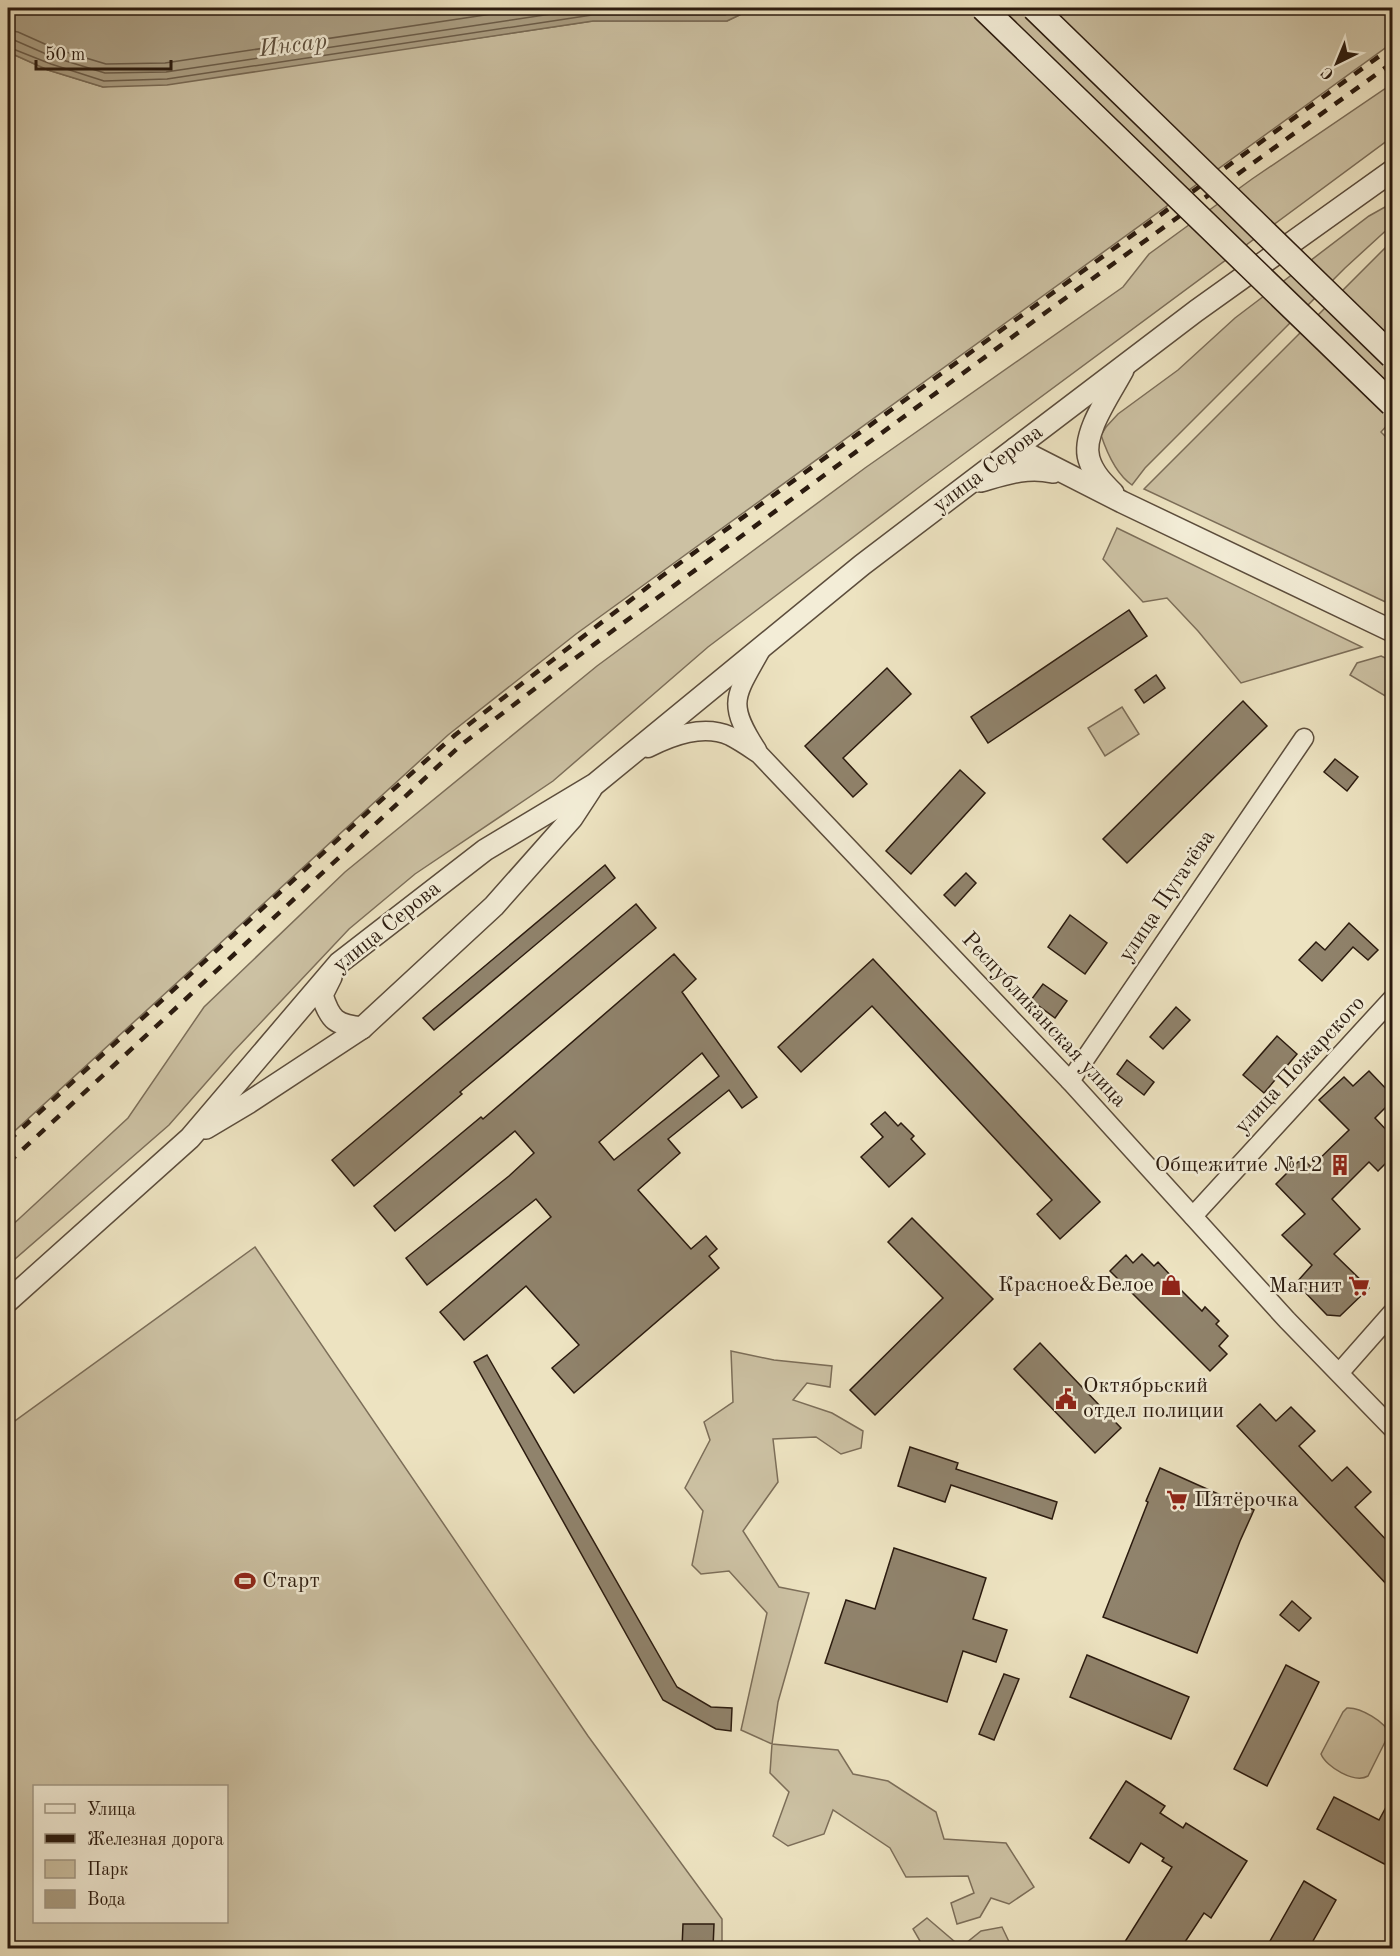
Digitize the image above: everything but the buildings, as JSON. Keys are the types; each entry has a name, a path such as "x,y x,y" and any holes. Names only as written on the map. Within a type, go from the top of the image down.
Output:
{"main road":[{"path":"984,8 1392,404"},
{"path":"1034,8 1392,356"}],"street":[{"name":"улица Серова","path":"8,1301 190,1138 339,963 485,850 595,784 862,565 1196,311 1392,171"},
{"path":"1122,502 1100,480 1089,460 1087,446 1094,424 1127,364"},
{"path":"1016,448 1122,502 1392,631"},
{"path":"969,484 1023,469 1039,469 1071,476"},
{"path":"759,754 742,727 736,708 740,688 764,645"},
{"name":"Республиканская улица","path":"624,760 672,736 705,731 729,735 759,754 1070,1081 1287,1320 1392,1428"},
{"name":"улица Пугачёва","path":"1070,1081 1304,738"},
{"name":"улица Серова","path":"190,1138 362,1028 494,906 572,818 595,784"},
{"path":"339,963 322,995 328,1012 343,1026 362,1028"},
{"name":"улица Пожарского","path":"1194,1216 1392,999"},
{"path":"1340,1372 1392,1313"}],"green space":[{"path":"754,8 1392,8 1392,43 576,634 448,735 8,1137 8,52 48,70 103,87 452,42 593,21 727,21"},
{"path":"1392,84 1392,137 922,485 708,647 553,781 415,874 349,929 233,1052 169,1125 8,1265 8,1229 128,1118 204,1007 345,872 597,666 865,468 1123,287 1149,254 1252,179"},
{"path":"1392,203 1392,225 1345,268 1145,468 1132,485 1126,480 1113,463 1101,435 1118,414 1178,370 1235,318 1369,216"},
{"path":"1392,241 1392,420 1381,432 1392,443 1392,605 1144,489"},
{"path":"1117,528 1362,647 1241,683 1167,598 1143,602 1103,559"},
{"path":"1381,656 1392,661 1392,700 1350,675 1357,663"},
{"path":"1122,707 1139,734 1105,756 1088,728"},
{"name":"Старт","path":"255,1247 588,1736 722,1919 722,1948 8,1948 8,1426"},
{"path":"731,1351 774,1360 832,1366 830,1387 807,1383 793,1400 832,1413 863,1431 861,1448 841,1454 816,1437 773,1439 778,1482 743,1531 779,1587 809,1593 778,1702 772,1744 741,1730 767,1613 729,1571 701,1574 692,1565 703,1511 685,1488 710,1440 704,1422 733,1402"},
{"path":"1347,1708 1372,1716 1387,1729 1389,1734 1368,1776 1362,1778 1349,1776 1335,1769 1321,1754"},
{"path":"772,1744 838,1750 853,1774 888,1781 936,1812 944,1839 1006,1843 1034,1887 1009,1904 991,1898 980,1917 957,1924 951,1903 974,1893 968,1876 906,1877 890,1848 833,1810 824,1834 788,1846 773,1836 789,1792 770,1773"},
{"path":"927,1918 961,1947 981,1931 1002,1927 1012,1948 924,1948 913,1929"}],"water":[{"name":"Инсар","path":"8,8 165,10 182,8 754,8 727,21 593,21 167,85 103,87 48,70 8,52"}],"railway":[{"path":"8,1141 455,735 662,576 1392,47"},
{"path":"8,1163 461,745 562,668 1049,310 1392,63"}],"place":[{"name":"Общежитие №12","path":"1340,1165"},
{"name":"Красное&Белое","path":"1171,1285"},
{"name":"Магнит","path":"1359,1286"},
{"name":"Октябрьский отдел полиции","path":"1066,1399"},
{"name":"Пятёрочка","path":"1177,1500"},
{"name":"Старт","path":"245,1581"}]}
